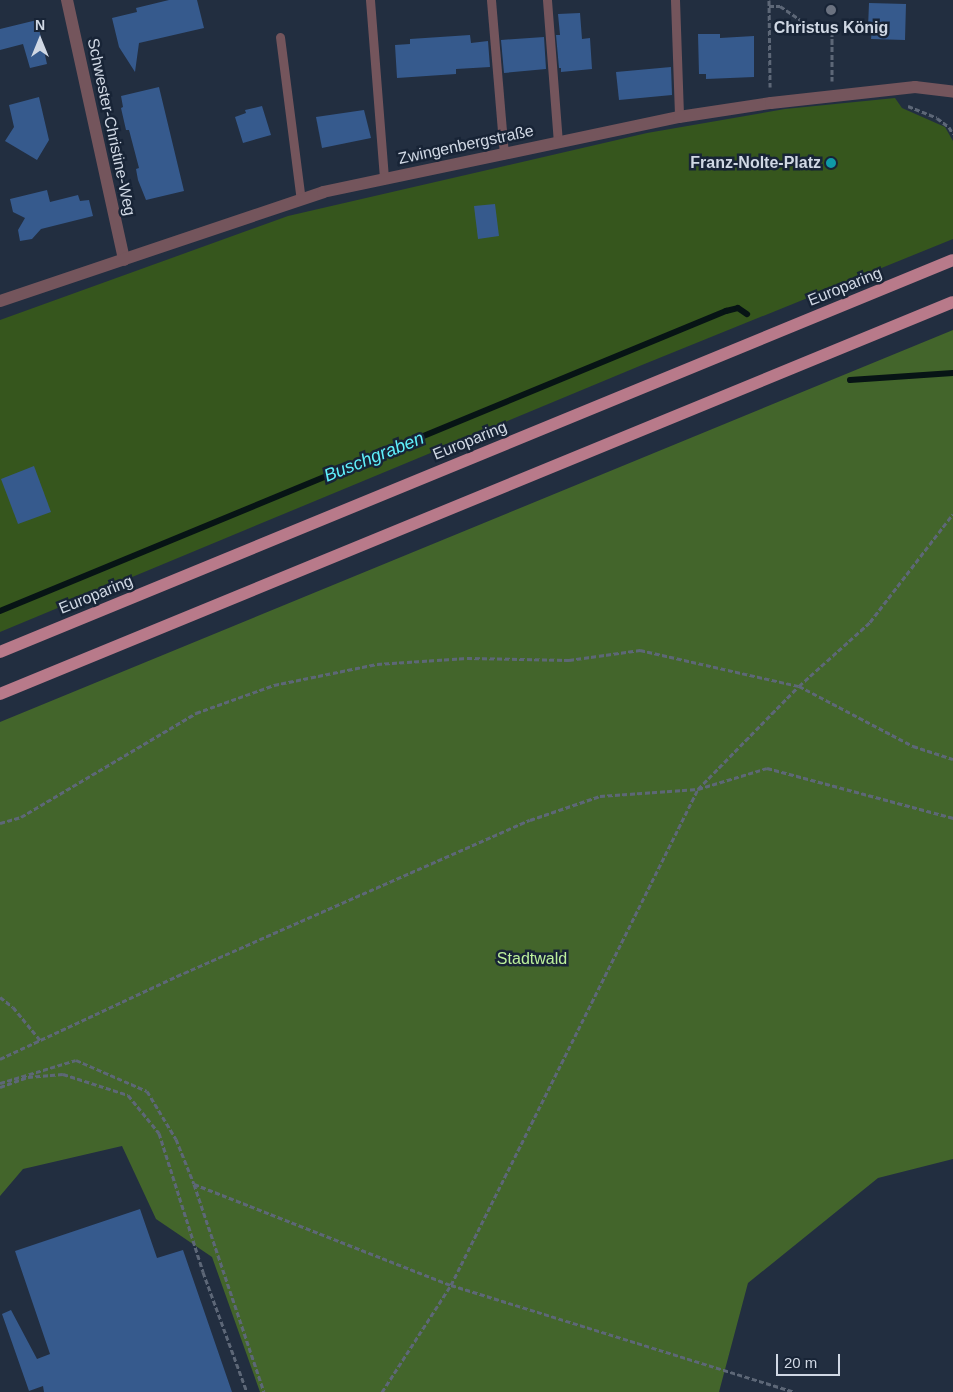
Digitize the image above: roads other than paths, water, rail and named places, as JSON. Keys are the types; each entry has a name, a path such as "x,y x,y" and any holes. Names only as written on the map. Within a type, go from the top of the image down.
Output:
{"main road":[{"name":"Europaring","path":"0,652 953,260"},
{"path":"0,694 953,302"}],"street":[{"name":"Schwester-Christine-Weg","path":"69,0 124,260"},
{"name":"Zwingenbergstraße","path":"0,301 323,192 680,117 833,94 915,87 953,92"}],"lane":[{"path":"370,0 384,179"},
{"path":"491,0 504,154"},
{"path":"547,0 558,142"},
{"path":"675,0 680,117"},
{"path":"280,37 301,200"}],"waterway":[{"name":"Buschgraben","path":"0,611 726,311 738,308 747,314"},
{"name":"Buschgraben","path":"850,380 953,373"}],"place":[{"name":"Christus König","path":"831,10"},
{"name":"Franz-Nolte-Platz","path":"831,163"}],"park label":[{"name":"Stadtwald","path":"532,959"}]}
